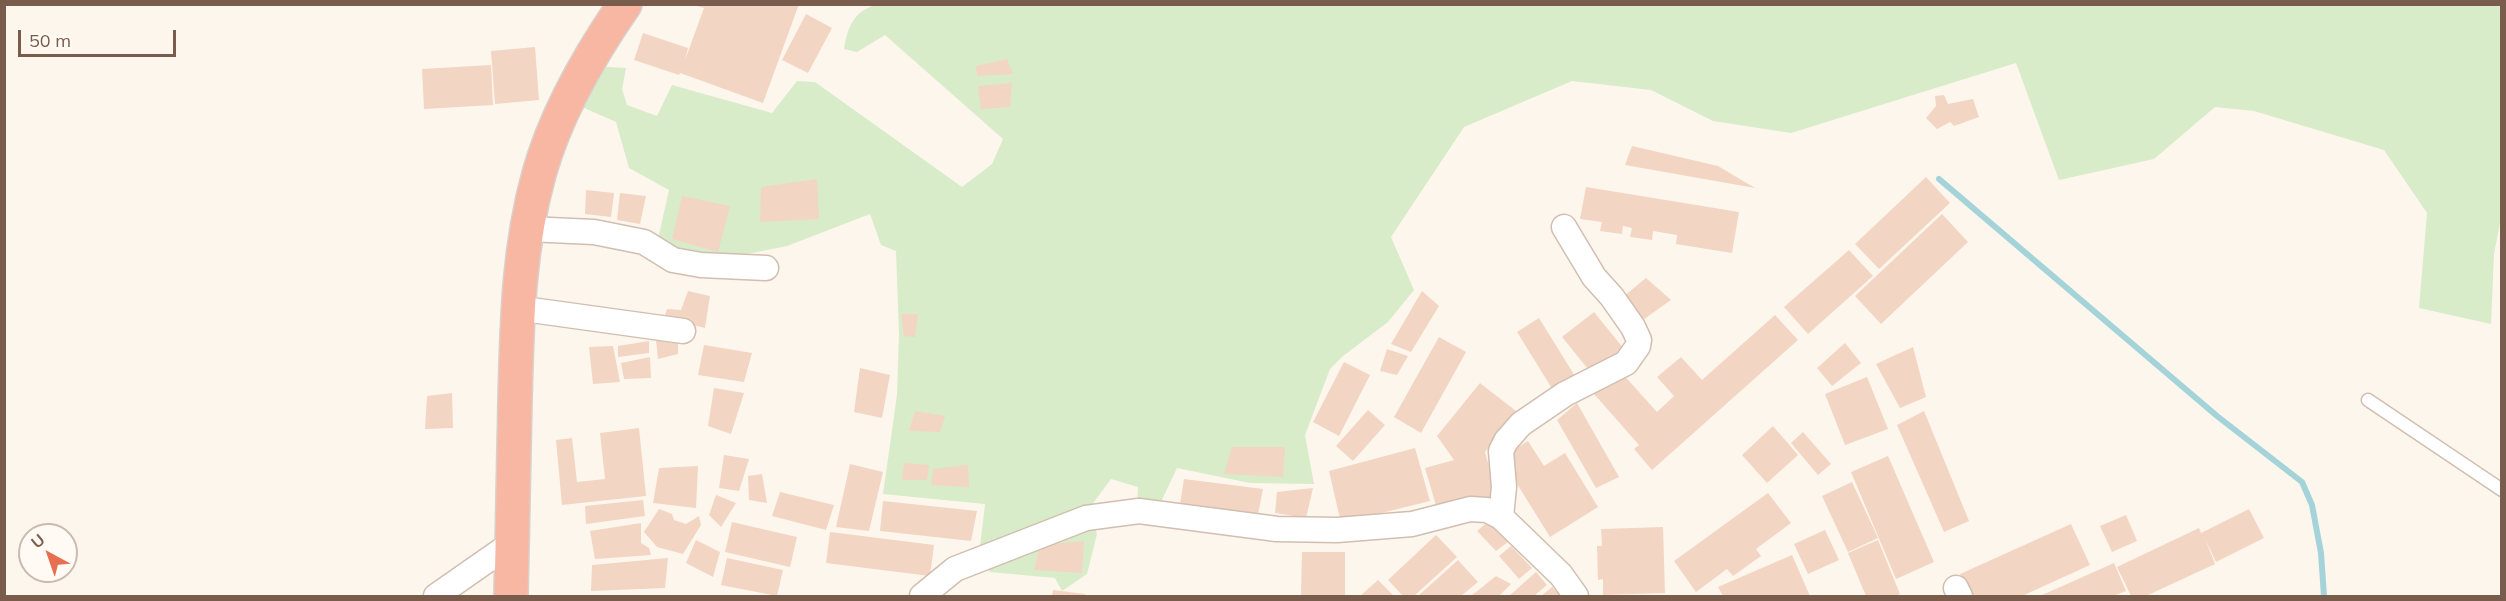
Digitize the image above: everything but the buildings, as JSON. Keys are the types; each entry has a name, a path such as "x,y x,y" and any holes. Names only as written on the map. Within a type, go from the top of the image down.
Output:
{"highway":[{"path":"511,597 517,308 528,229 539,172 563,107 598,45 625,4"}],"street":[{"path":"1501,518 1504,487 1501,452 1506,441 1521,424 1565,394 1626,363 1638,346 1639,340 1633,327 1612,297 1594,277 1564,227"},
{"path":"528,229 594,232 644,242 673,260 701,265 766,268"},
{"path":"517,308 683,331"},
{"path":"922,597 954,569 1086,518 1139,511 1277,529 1338,530 1412,524 1470,509 1487,510 1501,518 1561,575 1576,597"},
{"path":"436,597 512,543"}],"lane":[{"path":"2368,400 2502,490"}],"green space":[{"path":"879,4 2501,5 2501,218 2494,254 2491,324 2419,308 2427,213 2384,150 2254,111 2215,107 2154,159 2059,180 2016,63 1791,133 1713,121 1651,90 1572,81 1464,127 1391,237 1414,290 1388,322 1343,356 1330,369 1305,435 1314,484 1250,483 1177,468 1159,506 1137,507 1138,487 1111,479 1088,510 1097,534 1087,574 1062,591 1055,578 990,572 979,555 985,504 883,494 897,395 899,334 896,251 881,245 870,214 787,246 747,254 700,259 658,239 669,190 629,168 616,122 573,103 594,66 626,68 622,89 627,105 657,116 672,85 772,113 797,81 815,82 962,187 992,164 1003,139 885,35 857,52 844,49 850,26 854,20 864,10"}],"waterway":[{"path":"1939,179 2217,416 2302,482 2312,505 2321,553 2324,596"}]}
